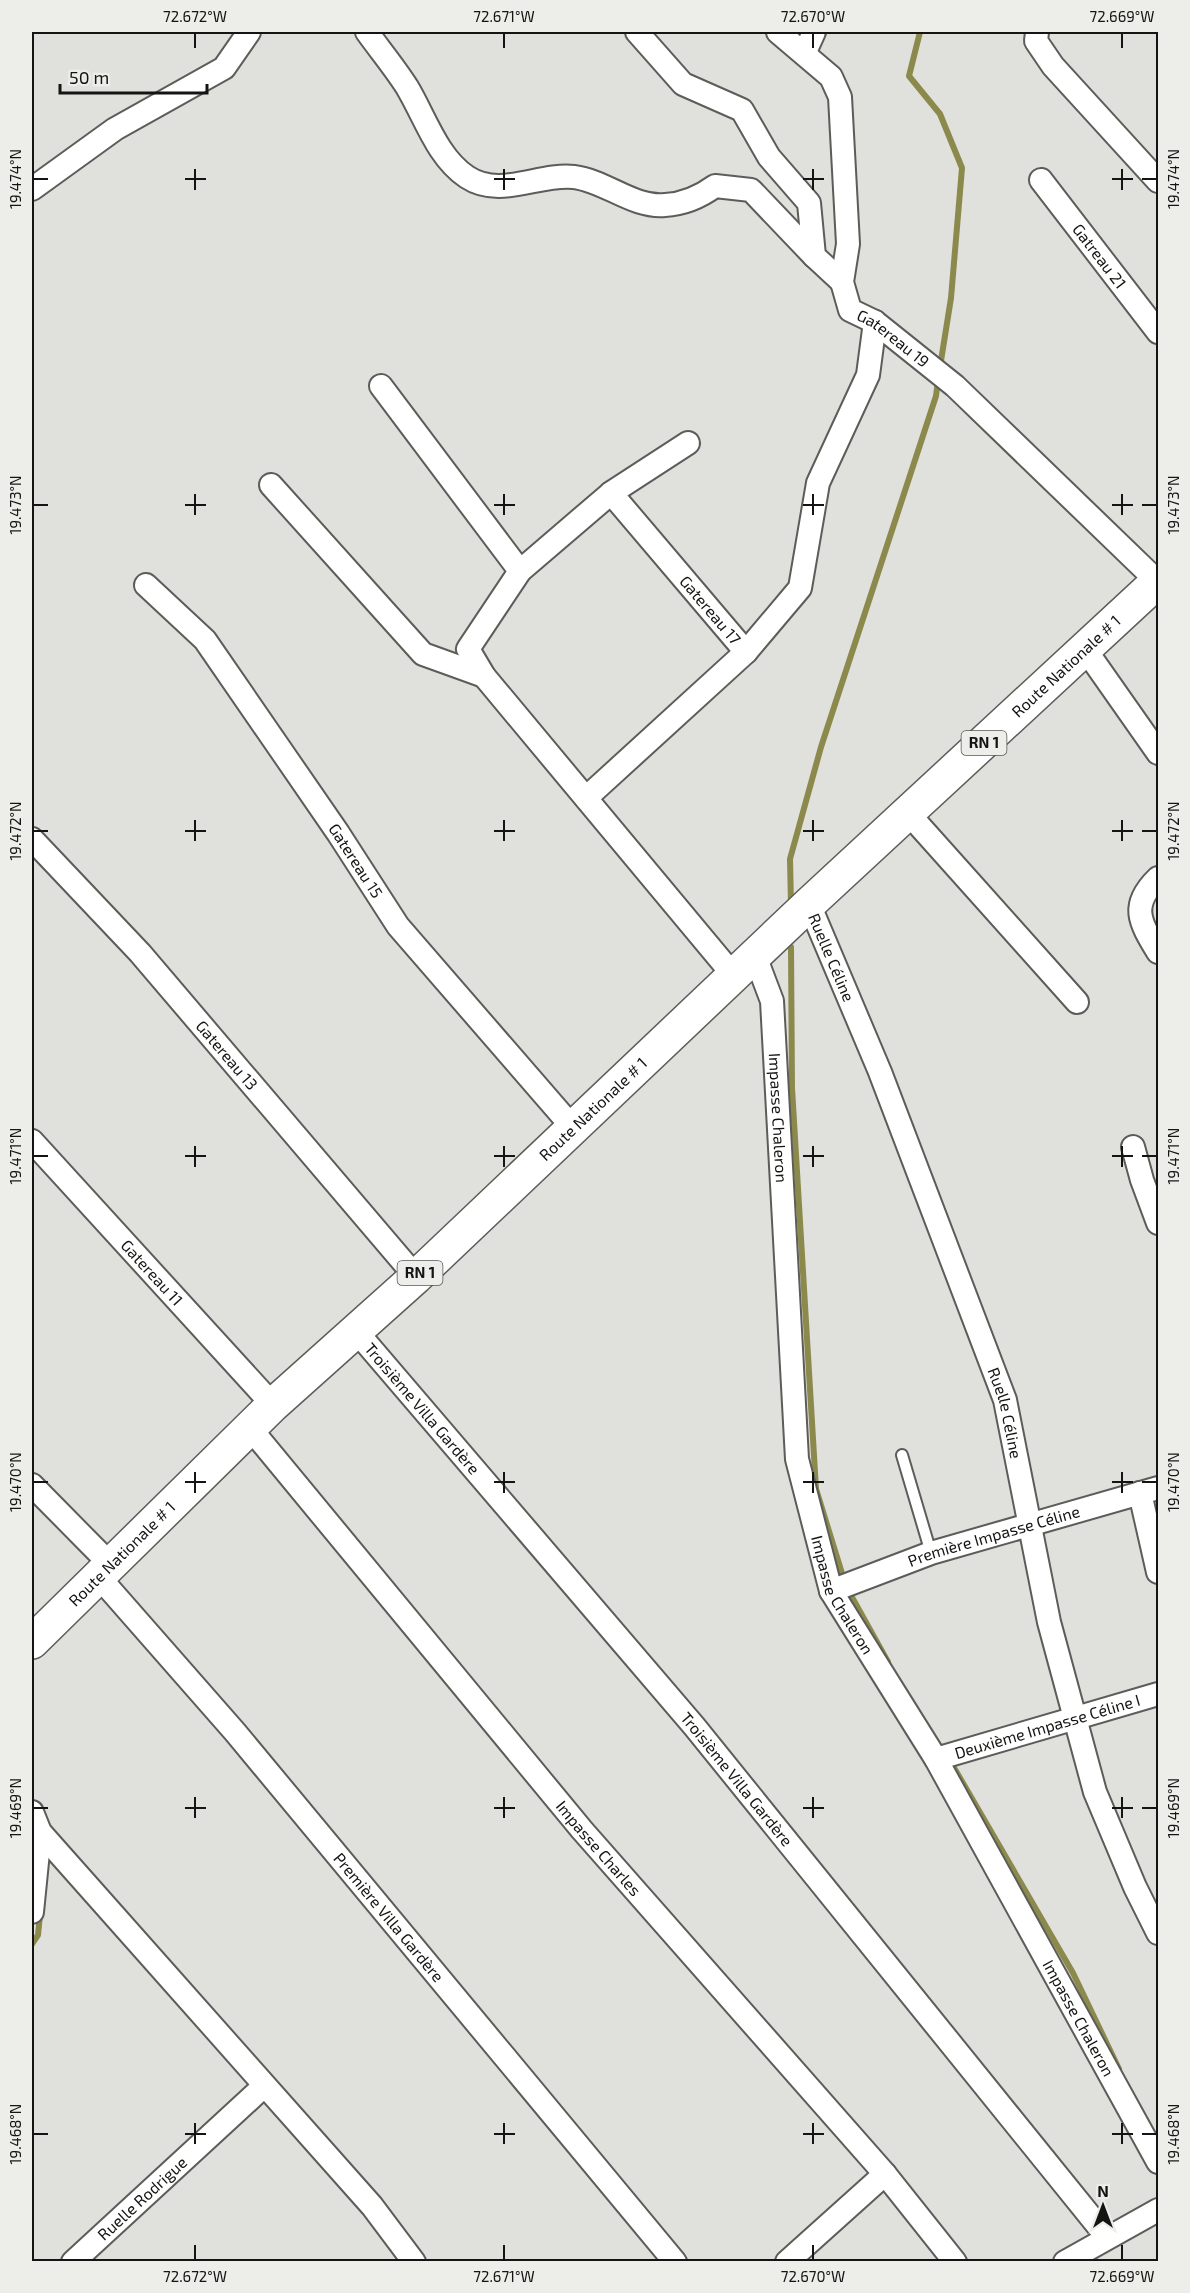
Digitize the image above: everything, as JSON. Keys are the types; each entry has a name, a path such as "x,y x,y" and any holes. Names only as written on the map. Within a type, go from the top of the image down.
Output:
{"main road":[{"name":"Route Nationale # 1","path":"32,1642 273,1405 416,1277 809,904 1158,582"}],"street":[{"path":"32,189 116,129 224,68 249,32"},
{"path":"367,32 406,87 449,162 469,178 493,186 517,184 548,176 576,177 647,204 665,206 696,199 716,186 751,190 842,282"},
{"path":"637,32 683,84 742,110 769,157 809,203 814,256"},
{"name":"Gatereau 19","path":"778,32 809,42 831,77 840,97 848,244 842,282 850,310 875,322 955,386 1158,582"},
{"path":"1037,32 1036,41 1053,66 1158,181"},
{"name":"Gatreau 21","path":"1041,180 1158,332"},
{"name":"Gatereau 17","path":"611,494 746,652 800,588 818,483 868,375 875,322"},
{"path":"381,386 520,571"},
{"path":"688,443 611,494 520,571 468,649 484,676 586,798 744,966"},
{"path":"271,485 423,654 484,676"},
{"name":"Gatereau 15","path":"146,585 205,640 338,833 398,926 574,1129"},
{"path":"1085,650 1158,753"},
{"path":"586,798 746,652"},
{"path":"908,813 1077,1002"},
{"name":"Gatereau 13","path":"32,839 140,953 416,1277"},
{"path":"1158,878 1142,894 1139,905 1141,916 1158,952"},
{"name":"Ruelle Céline","path":"809,904 880,1072 1005,1400 1032,1525 1049,1622 1095,1792 1135,1887 1158,1933"},
{"name":"Impasse Chaleron","path":"744,966 772,1001 797,1459 831,1591 936,1759 1158,2162"},
{"name":"Gatereau 11","path":"32,1141 273,1405"},
{"path":"1134,1147 1142,1180 1158,1223"},
{"name":"Troisième Villa Gardère","path":"356,1331 694,1726 1107,2236"},
{"name":"Impasse Charles","path":"250,1428 582,1830 885,2174 955,2262"},
{"name":"Première Villa Gardère","path":"32,1485 675,2262"},
{"path":"1149,1491 1158,1572"},
{"name":"Première Impasse Céline","path":"831,1591 930,1553 1149,1491"},
{"name":"Deuxième Impasse Céline I","path":"936,1759 1158,1694"},
{"path":"32,1912 36,1822"},
{"path":"36,1822 264,2086 372,2206 414,2262"},
{"name":"Ruelle Rodrigue","path":"73,2262 264,2086"},
{"path":"788,2262 885,2174"},
{"path":"1065,2262 1107,2236 1158,2210"}],"lane":[{"path":"902,1455 930,1553"}],"waterway":[{"path":"920,32 909,76 940,114 962,168 951,298 940,367"},
{"path":"791,905 790,859 821,747 936,396 938,380"},
{"path":"791,947 792,1088 816,1489 844,1580"},
{"path":"848,1590 888,1662"},
{"path":"949,1759 1073,1973 1119,2069"},
{"path":"32,1944 38,1935 40,1915"}]}
